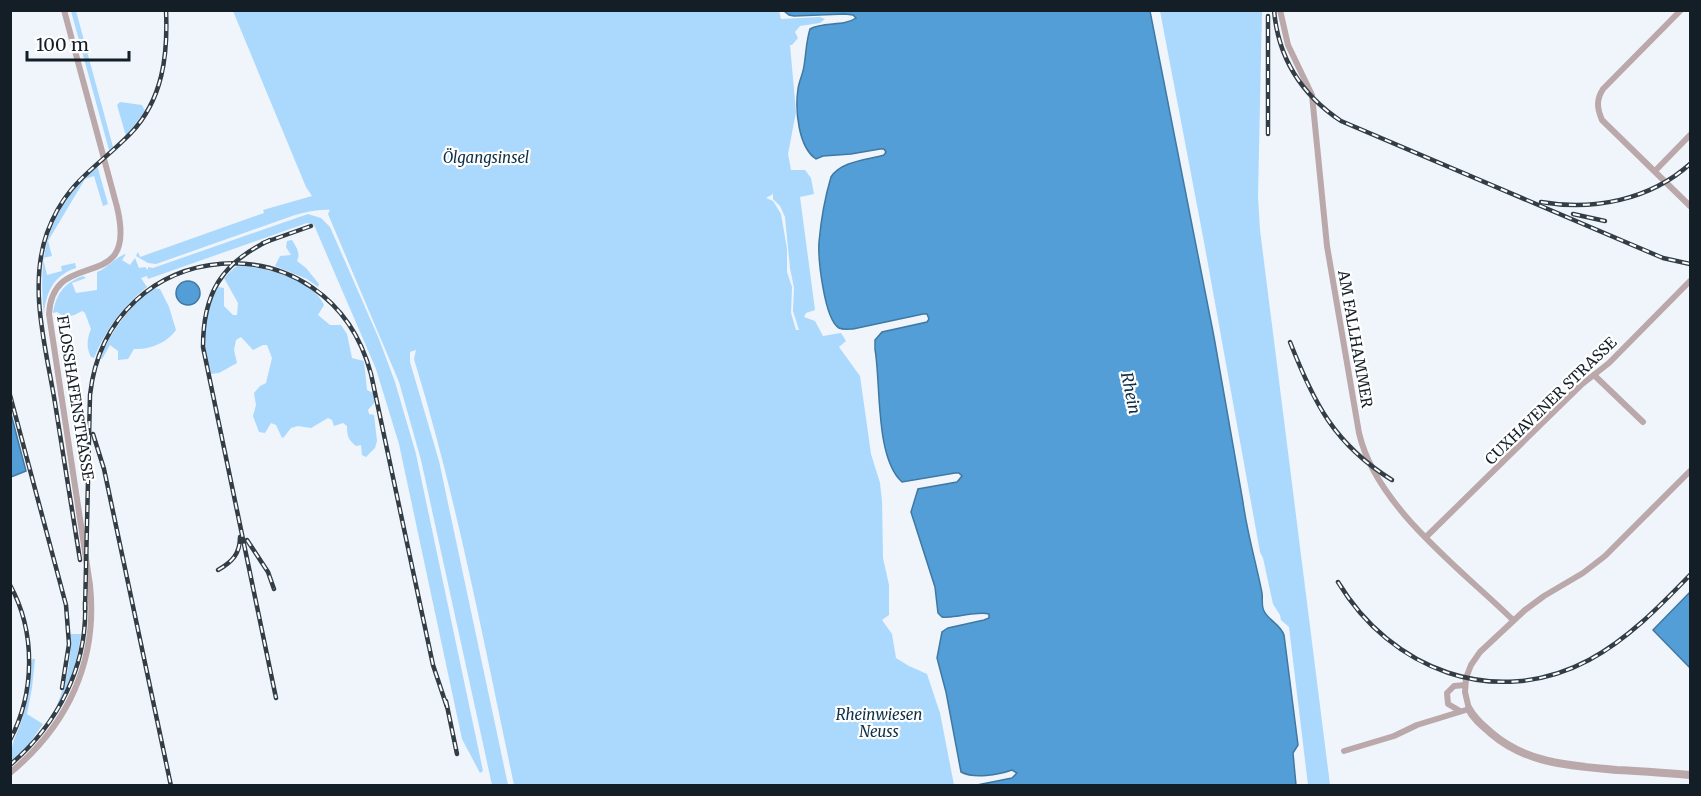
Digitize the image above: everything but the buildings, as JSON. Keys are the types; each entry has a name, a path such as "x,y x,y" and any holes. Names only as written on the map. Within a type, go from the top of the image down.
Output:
{"street":[{"name":"FLOSSHAFENSTRASSE","path":"10,773 31,756 43,742 71,699 87,654 92,615 90,585 49,314 50,304 52,296 62,281 108,261 115,254 122,240 117,207 64,10"},
{"name":"AM FALLHAMMER","path":"1280,10 1290,51 1312,95 1327,246 1365,454 1376,475 1400,509 1513,620"},
{"path":"1681,10 1603,89 1598,96 1598,111 1602,120 1690,206"},
{"path":"1655,171 1690,135"},
{"name":"CUXHAVENER STRASSE","path":"1426,537 1587,379 1610,363 1690,281"},
{"path":"1594,375 1644,422"},
{"path":"1465,710 1465,686 1475,658 1513,620 1544,596 1583,573 1605,556 1690,471"},
{"path":"1465,686 1454,686 1447,693 1448,704 1465,710 1496,737 1516,750 1540,760 1572,767 1690,775"},
{"path":"1344,751 1394,736 1417,725 1465,710"}],"green space":[{"path":"71,11 76,11 113,147 109,150"},
{"path":"233,11 779,11 781,19 820,17 825,19 820,23 800,26 795,32 798,38 790,45 796,112 788,154 791,170 805,170 811,178 814,194 800,197 815,310 806,313 804,317 815,321 823,336 841,333 846,341 839,347 860,376 871,454 880,483 882,501 883,558 889,585 889,615 882,620 892,634 896,658 927,674 940,713 954,785 514,785 457,518 414,359 416,350 410,352 410,362 439,461 508,785 492,785 421,460 399,382 328,214 330,210 317,210 295,215 156,264 148,263 136,256 138,252 140,257 264,213 263,210 312,196 306,187","holes":["773,194 773,199 780,206 785,217 794,288 793,311 799,330 796,330 791,313 792,287 787,272 787,249 781,214 773,201 766,198"]},
{"path":"1160,11 1262,11 1258,196 1260,230 1330,785 1308,785 1289,627 1281,620 1273,604 1260,552"},
{"path":"120,102 142,105 145,111 126,136 117,105"},
{"path":"97,165 108,204 103,206 94,176 85,179 48,241 52,256 44,258 45,251 50,233 57,215 67,198"},
{"path":"308,214 321,218 330,227 379,339 395,382 416,454 483,771 480,773 462,739 399,444 376,369 314,225 307,223 148,279 147,276 141,278 147,287 116,319 94,358 88,350 91,329 85,313 82,311 75,315 64,316 57,312 53,313 56,300 66,286 83,276 86,278 72,283 76,293 97,290 97,272 122,255 126,254 122,260 130,265 135,258 139,268 145,267 148,270 148,267 153,268"},
{"path":"292,240 298,253 297,261 319,284 318,287 307,279 275,266 280,256 291,255 286,247 287,241"},
{"path":"44,261 47,275 62,271 61,266 75,263 76,268 56,280 49,292 44,315 42,292"},
{"path":"241,265 288,276 310,288 324,305 318,315 330,325 341,325 347,334 352,358 364,361 367,390 373,393 375,402 368,410 369,414 374,415 377,441 375,448 366,457 362,455 361,445 356,446 350,439 347,426 343,423 334,426 332,420 328,418 311,428 298,426 291,428 282,438 276,425 271,423 265,433 259,432 253,416 256,405 254,393 266,383 272,358 267,345 253,350 241,337 236,340 234,350 237,363 219,373 210,374 205,341 208,307 218,287 224,288 224,306 233,315 237,315 238,303 224,278 235,267"},
{"path":"153,288 160,289 169,307 176,330 168,339 157,345 134,349 128,359 118,360 118,351 110,345 102,359 99,358 122,320"},
{"path":"71,634 81,634 80,644 73,671 58,706 68,670"},
{"path":"32,659 35,659 27,714 43,724 29,744 11,762 13,743 26,702"}],"water":[{"name":"Rhein","path":"784,11 1150,11 1214,337 1264,611 1284,635 1298,745 1293,753 1296,785 972,786 1012,778 1017,773 1012,770 979,776 961,772 946,692 937,658 942,632 948,628 984,620 989,618 989,614 942,617 938,613 935,587 911,512 918,489 957,482 962,476 955,473 902,482 893,471 883,438 875,349 875,340 882,332 927,322 929,319 927,314 923,314 853,329 842,329 829,313 821,274 819,242 831,177 848,164 884,155 886,152 880,149 823,156 816,159 810,153 805,146 799,127 797,107 798,89 810,29 856,18 845,14 794,16"},
{"path":"183,281 193,281 200,288 200,298 193,305 183,305 176,298 176,288"},
{"path":"11,414 26,471 10,477"},
{"path":"1690,592 1690,668 1653,630"}],"railway":[{"path":"80,560 40,318 39,275 42,254 47,233 63,200 83,177 131,133 150,106 157,91 164,60 166,10"},
{"path":"1274,10 1281,44 1294,74 1315,99 1341,121 1663,258 1690,264"},
{"path":"1268,16 1268,134"},
{"path":"1541,202 1581,205 1620,200 1657,186 1690,164"},
{"path":"1573,214 1605,221"},
{"path":"263,243 311,226"},
{"path":"270,240 239,259 218,282 207,311 203,347 276,698"},
{"path":"85,610 90,395 106,341 136,301 176,275 222,264 268,268 312,287 348,323 371,374 433,665 447,707"},
{"path":"1290,342 1308,384 1328,420 1355,452 1392,480"},
{"path":"10,395 66,605 69,644 62,688"},
{"path":"93,434 104,469 171,786"},
{"path":"218,570 234,557 239,548 240,537"},
{"path":"247,540 268,572 274,589"},
{"path":"1338,582 1360,613 1386,638 1416,659 1448,673 1482,680 1518,681 1553,675 1603,652 1643,621 1690,575"},
{"path":"10,585 24,622 29,662 24,703 10,740"},
{"path":"10,765 42,731 67,692 81,649 85,626 85,602"},
{"path":"446,701 457,754"}],"park label":[{"name":"Ölgangsinsel","path":"486,158"},
{"name":"Rheinwiesen Neuss","path":"879,724"}]}
